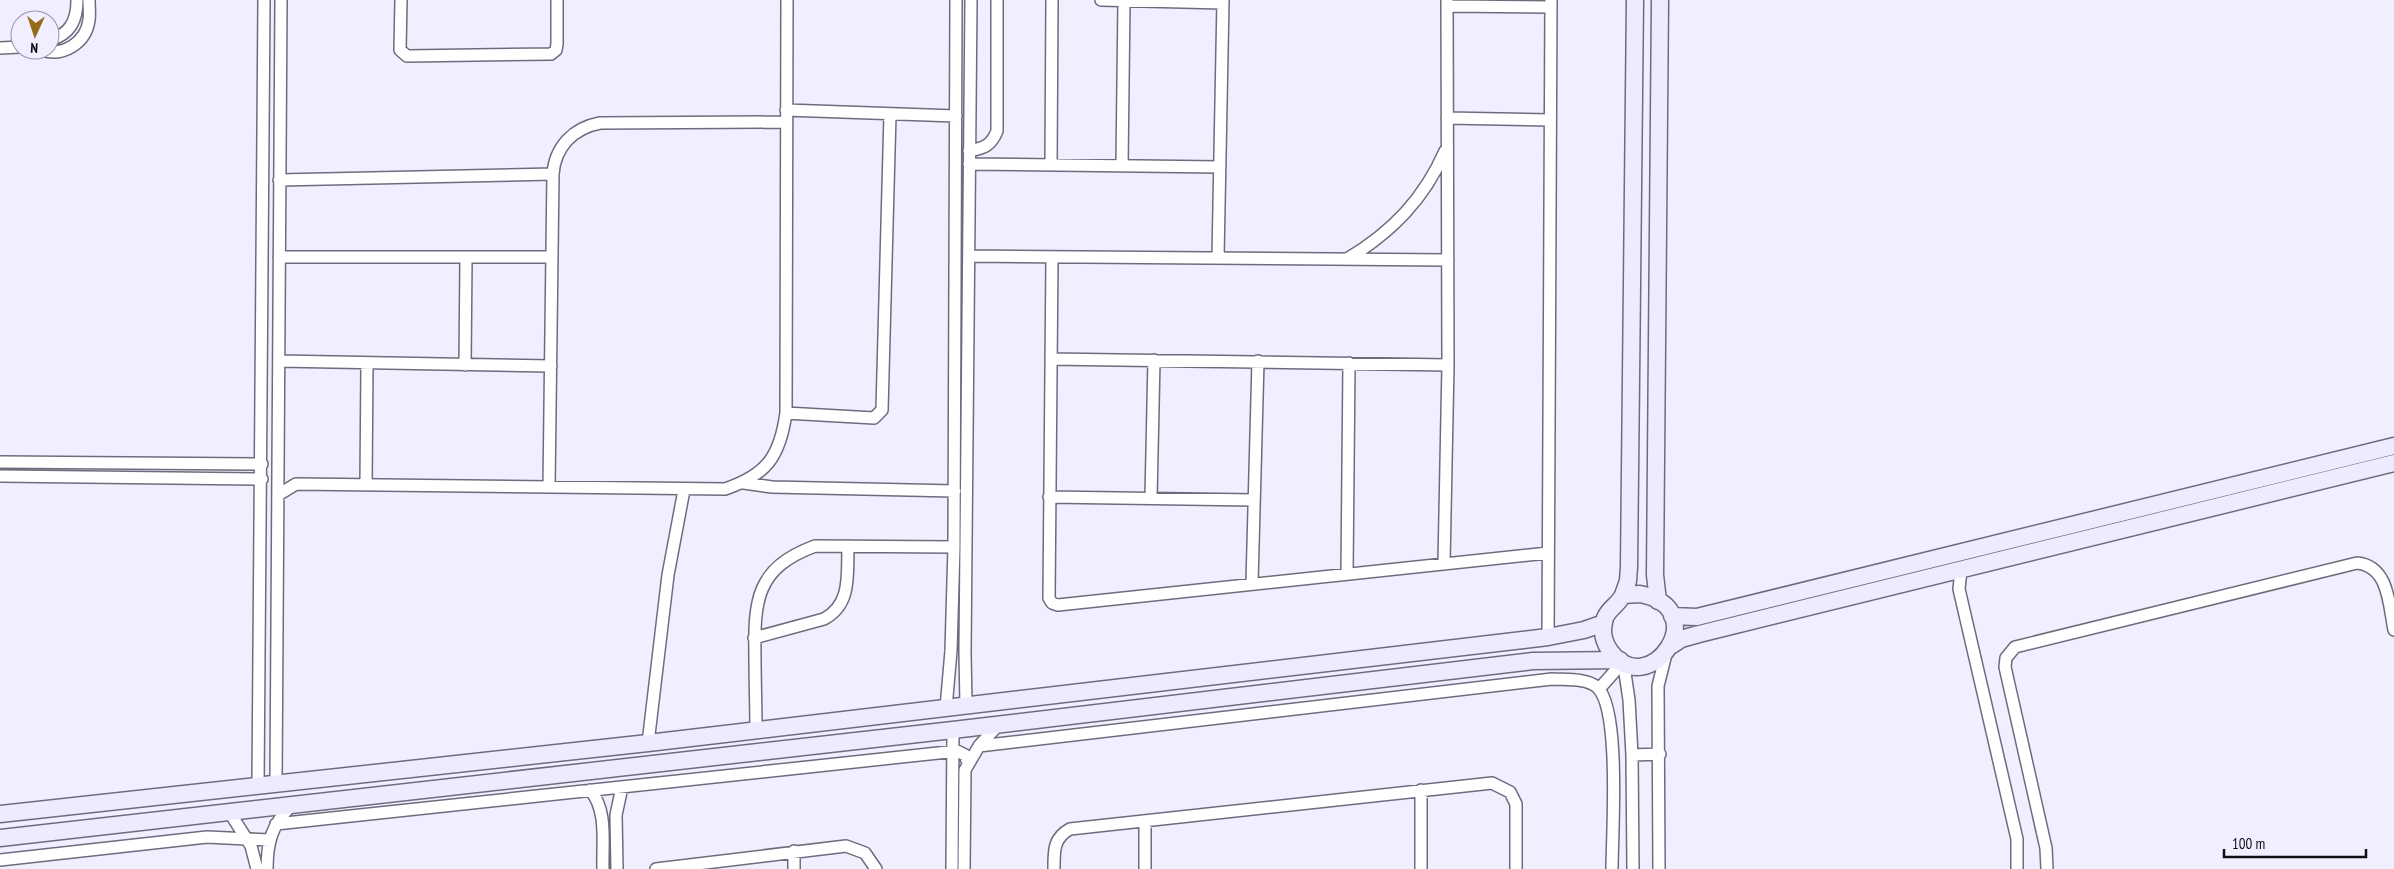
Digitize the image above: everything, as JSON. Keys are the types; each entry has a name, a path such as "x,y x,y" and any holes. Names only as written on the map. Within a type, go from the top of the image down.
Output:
{"street":[{"path":"60,36 74,23 78,0"},
{"path":"60,52 76,44 84,34 89,21 89,0"},
{"path":"258,785 262,479 264,0"},
{"path":"276,783 281,0"},
{"path":"401,0 400,50 407,56 417,56 551,54 556,50 557,44 557,0"},
{"path":"278,473 296,484 684,490 725,489 744,483 761,472 774,456 782,438 786,413 787,0"},
{"path":"946,708 951,652 954,547 956,0"},
{"path":"966,706 971,0"},
{"path":"969,151 985,148 993,141 997,130 997,0"},
{"path":"1051,164 1052,0"},
{"path":"1101,0 1223,2 1218,258"},
{"path":"1632,869 1632,755 1629,700 1623,662 1606,644 1603,634 1604,623 1610,609 1623,594 1628,581 1630,551 1635,0"},
{"path":"1658,601 1654,575 1660,0"},
{"path":"1122,165 1124,1"},
{"path":"1444,563 1448,365 1447,3 1551,4 1548,637"},
{"path":"956,76 970,76"},
{"path":"786,413 874,418 882,410 890,114"},
{"path":"549,487 552,174 555,159 562,146 572,135 593,124 786,116 890,114 956,116"},
{"path":"1446,118 1550,120"},
{"path":"262,121 280,122"},
{"path":"1348,259 1380,238 1407,212 1430,182 1446,148"},
{"path":"969,164 1220,167"},
{"path":"279,180 552,174"},
{"path":"969,256 1448,260"},
{"path":"279,257 552,257"},
{"path":"1052,257 1049,598 1055,605 1548,553"},
{"path":"465,364 466,258"},
{"path":"1051,359 1448,365"},
{"path":"1151,498 1154,360"},
{"path":"279,361 550,366"},
{"path":"1252,583 1258,361"},
{"path":"366,485 367,363"},
{"path":"1346,573 1349,363"},
{"path":"1672,616 1691,618 2394,446"},
{"path":"0,462 262,464"},
{"path":"94,462 94,477"},
{"path":"0,838 953,730 1533,660 1623,662 1648,665 1690,637 2394,463"},
{"path":"0,476 262,479"},
{"path":"744,483 772,487 954,491"},
{"path":"278,495 296,484"},
{"path":"665,763 656,742 668,575 684,490"},
{"path":"1050,497 1254,500"},
{"path":"2124,511 2129,529"},
{"path":"756,730 754,638 756,604 764,584 777,567 795,554 815,546 954,547"},
{"path":"754,638 824,619 832,615 839,608 846,590 848,546"},
{"path":"261,557 277,558"},
{"path":"2047,869 2046,848 2005,667 2006,658 2015,647 2357,563 2372,567 2382,578 2394,630"},
{"path":"1961,570 1959,589 2017,839 2017,869"},
{"path":"1623,594 1652,596 1668,609 1672,616 1675,631 1658,686 1660,754 1658,869"},
{"path":"1741,606 1746,623"},
{"path":"0,814 656,742 1548,637 1584,630 1604,623"},
{"path":"951,652 965,652"},
{"path":"1599,689 1623,662"},
{"path":"979,746 1552,679 1587,683 1599,689 1609,713 1613,742 1612,869"},
{"path":"964,869 964,785 968,763 979,746 1001,723"},
{"path":"952,869 953,730"},
{"path":"276,824 953,752 964,755 968,763"},
{"path":"1632,755 1660,754"},
{"path":"1054,869 1055,845 1063,833 1077,828 1492,783 1505,788 1514,797 1516,804 1516,869"},
{"path":"618,869 616,811 622,787"},
{"path":"590,790 597,800 601,811 603,869"},
{"path":"1421,790 1422,869"},
{"path":"267,869 269,840 280,817 292,805"},
{"path":"601,811 616,811"},
{"path":"230,813 247,837 255,855 257,869"},
{"path":"1145,821 1145,869"},
{"path":"0,860 207,837 247,837 269,840"},
{"path":"656,869 691,867 794,851 853,847 865,853 876,869"},
{"path":"794,851 794,869"}]}
